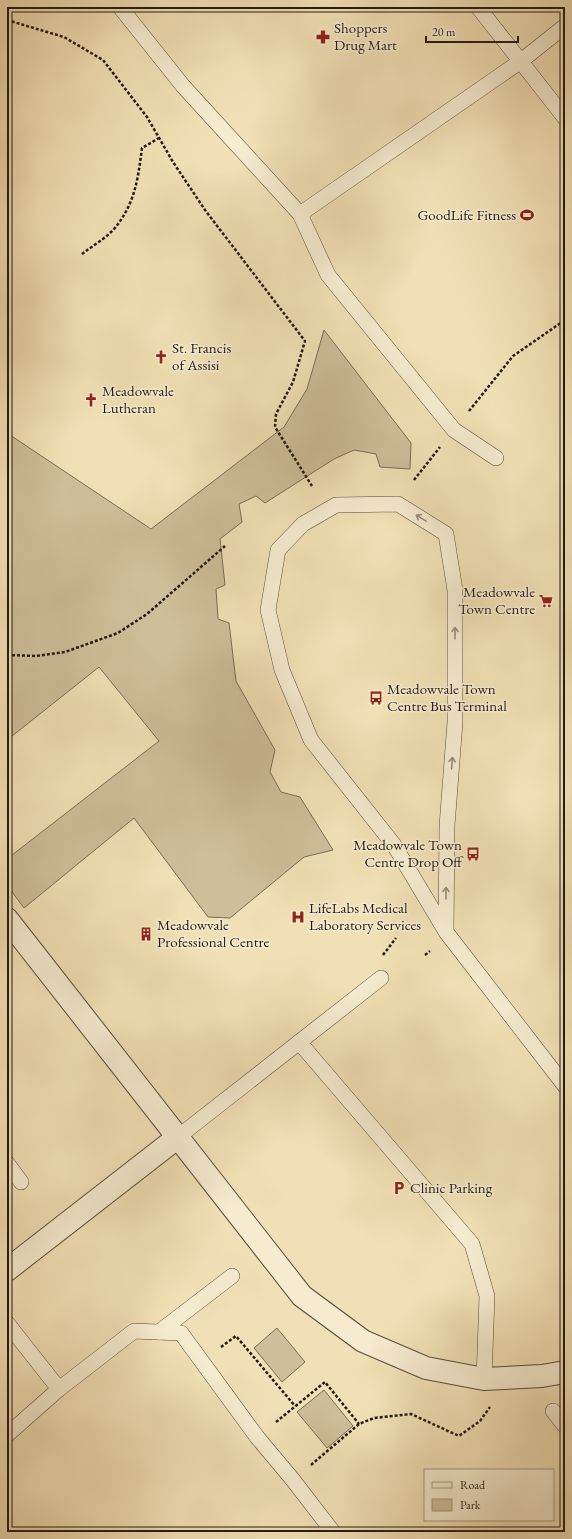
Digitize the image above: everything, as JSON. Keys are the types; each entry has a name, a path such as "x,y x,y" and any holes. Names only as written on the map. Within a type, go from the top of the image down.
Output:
{"street":[{"path":"7,919 302,1296 363,1341 426,1368 484,1379 542,1376 565,1372"},
{"path":"7,1270 178,1137"}],"lane":[{"path":"120,7 182,86 300,214 328,275 454,430 496,458"},
{"path":"478,7 565,118"},
{"path":"300,214 521,61 565,26"},
{"path":"446,932 447,826 455,722 455,590 446,534 398,504 336,505 303,524 278,550 268,610 282,670 311,740 394,845 446,932 565,1086"},
{"path":"178,1137 382,978"},
{"path":"299,1042 472,1244 487,1296 484,1379"},
{"path":"7,1164 21,1182"},
{"path":"159,1332 232,1276"},
{"path":"7,1323 59,1389"},
{"path":"7,1435 59,1389 134,1331 181,1332 257,1437 293,1480 333,1532"},
{"path":"553,1411 565,1426"}],"path":[{"path":"7,20 64,37 103,60 147,118 172,162 205,210 304,341 293,382 276,414 275,426 312,486"},
{"path":"82,254 113,230 127,211 138,182 142,148 159,138"},
{"path":"414,480 513,356 565,320"},
{"path":"7,655 36,656 66,652 118,632 147,614 225,546"},
{"path":"202,1361 236,1336 295,1406"},
{"path":"257,1437 325,1382 359,1424"},
{"path":"293,1480 359,1424 374,1418 411,1414 459,1436 480,1421 492,1405"}],"green space":[{"path":"324,330 411,443 410,469 380,467 376,454 354,450 334,459 265,503 256,496 239,504 242,522 220,539 225,585 216,589 218,619 229,623 236,681 275,750 270,772 281,792 300,797 333,850 304,857 230,918 208,917 134,818 24,908 7,885 7,859 159,741 99,667 7,740 7,433 151,529 284,427 307,389"},
{"path":"277,1328 305,1362 282,1382 254,1348"},
{"path":"324,1390 353,1426 327,1448 297,1412"}],"place":[{"name":"Shoppers Drug Mart","path":"323,37"},
{"name":"GoodLife Fitness","path":"527,215"},
{"name":"St. Francis of Assisi","path":"161,357"},
{"name":"Meadowvale Lutheran","path":"91,400"},
{"name":"Meadowvale Town Centre","path":"546,601"},
{"name":"Meadowvale Town Centre Bus Terminal","path":"376,698"},
{"name":"Meadowvale Town Centre Drop Off","path":"473,854"},
{"name":"LifeLabs Medical Laboratory Services","path":"298,917"},
{"name":"Meadowvale Professional Centre","path":"146,934"},
{"name":"Clinic Parking","path":"399,1188"}]}
